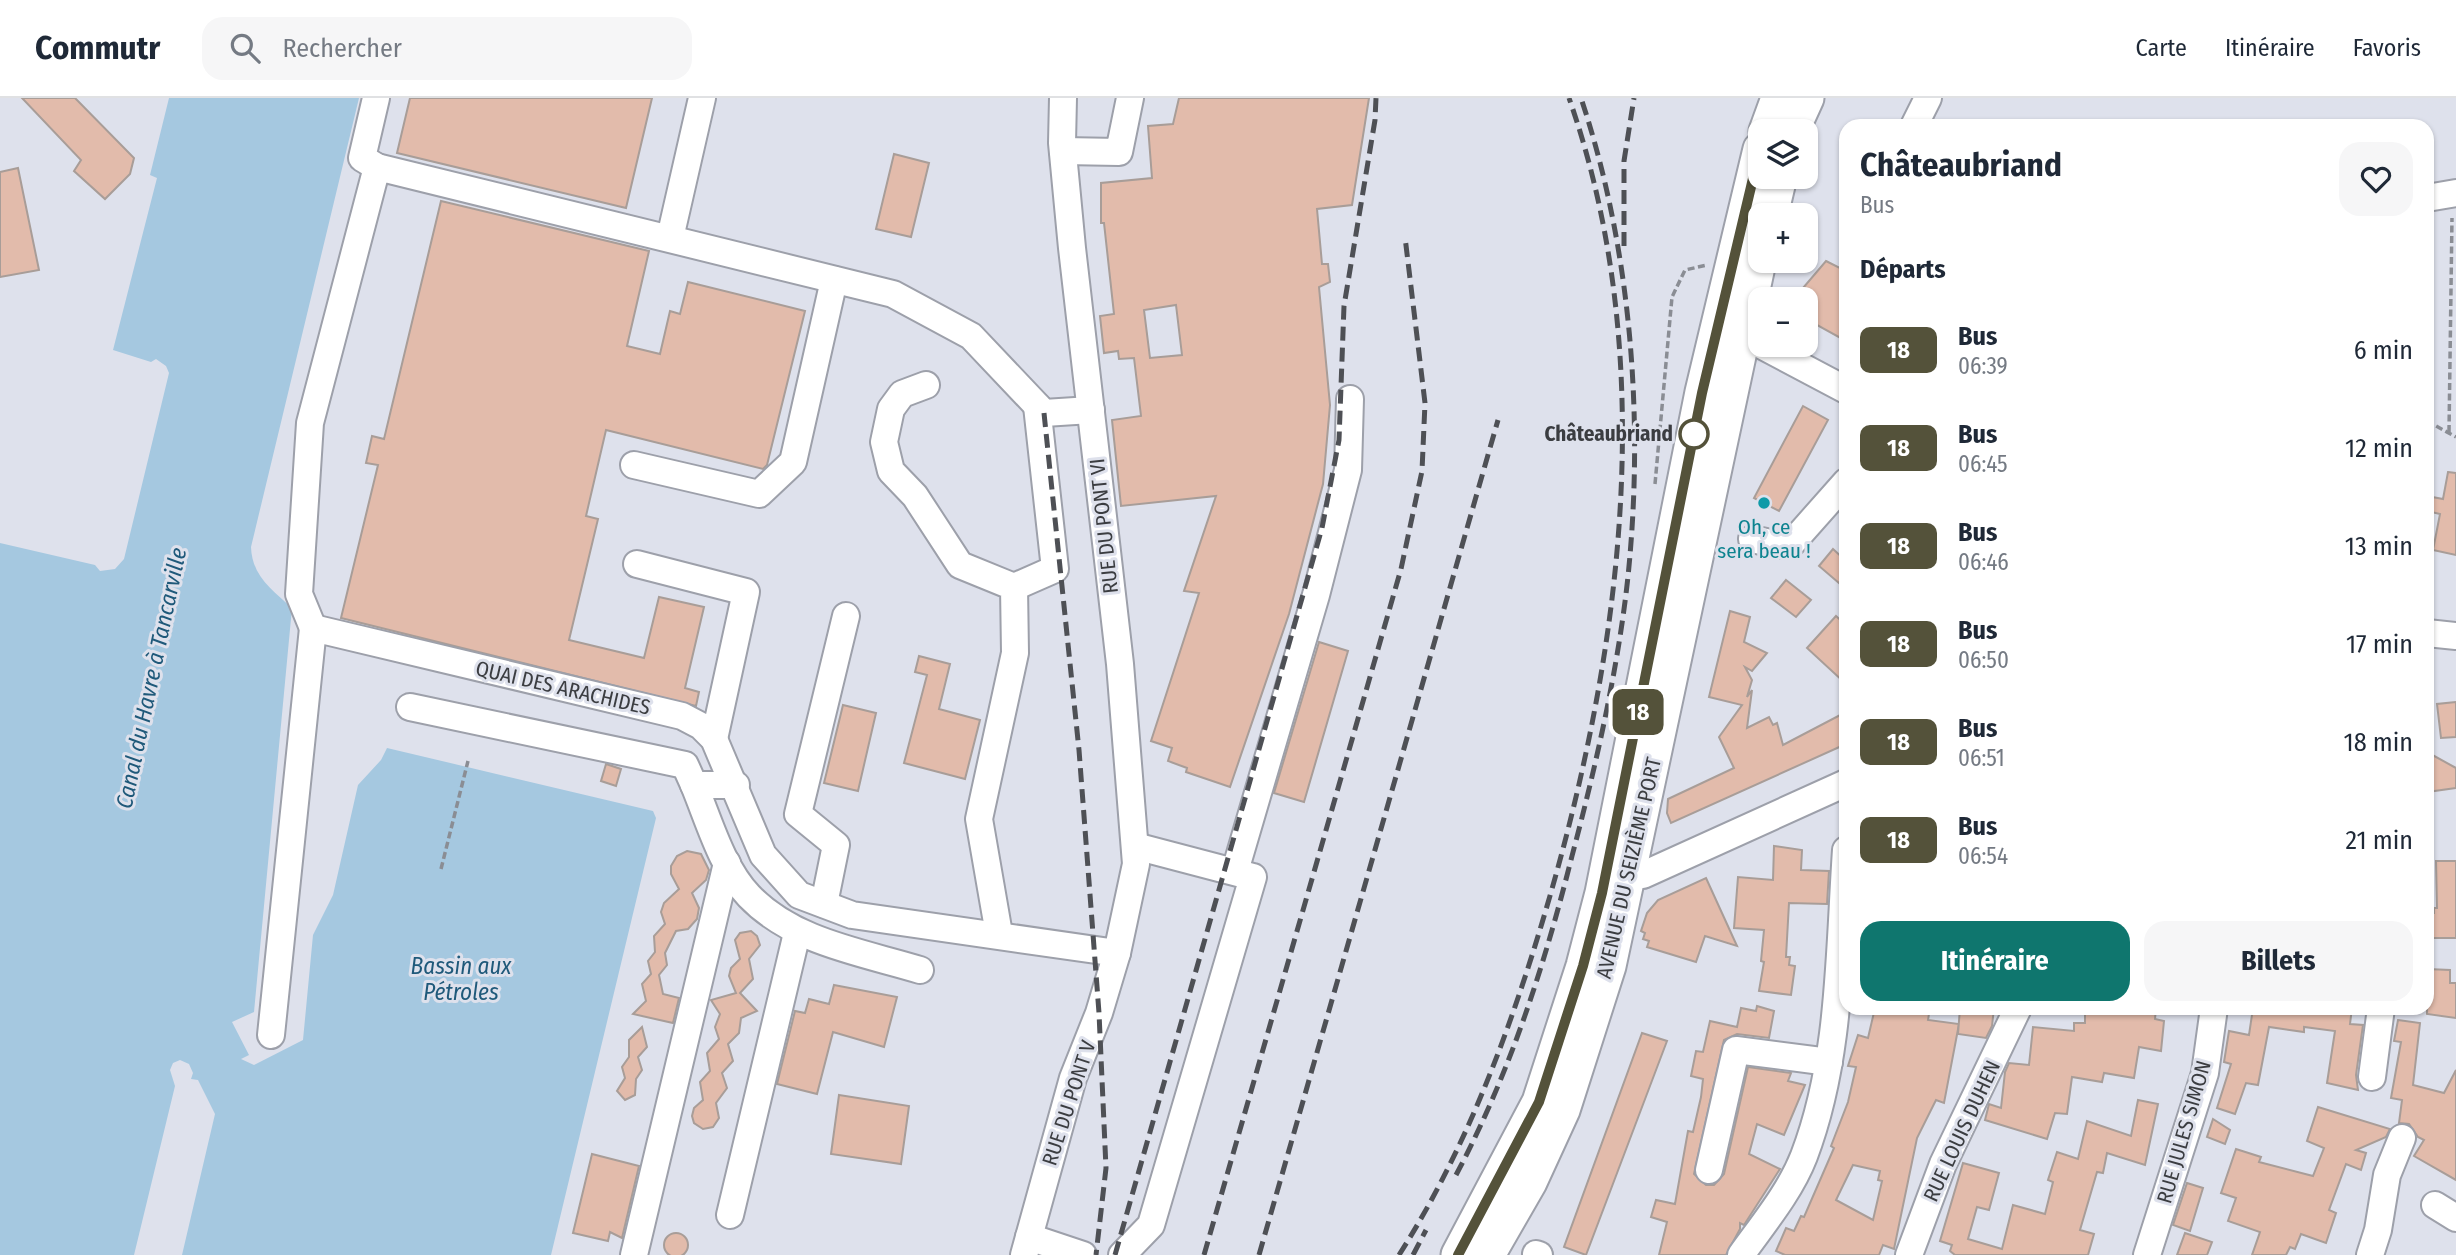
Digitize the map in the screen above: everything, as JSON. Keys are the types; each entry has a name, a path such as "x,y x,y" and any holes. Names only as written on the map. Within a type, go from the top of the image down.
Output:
{"main road":[{"path":"1770,119 1778,98"},
{"path":"1797,119 1807,98"},
{"name":"AVENUE DU SEIZIÈME PORT","path":"1458,1255 1539,1102 1583,966 1746,264 1755,189"},
{"name":"AVENUE DU SEIZIÈME PORT","path":"1488,1255 1530,1182 1563,1110 1609,966 1629,875 1731,329"}],"street":[{"path":"376,98 362,158 377,167 893,294 971,336 1044,413 1091,410"},
{"path":"670,238 702,98"},
{"name":"RUE DU PONT VI","path":"1063,98 1063,151 1119,664 1135,846 1136,864 1117,953"},
{"path":"1063,151 1119,152 1130,98"},
{"path":"1918,119 1928,98"},
{"path":"271,1035 313,628 299,594 310,423 377,167"},
{"path":"634,465 759,495 793,462 834,280"},
{"path":"1731,329 1839,386"},
{"path":"926,385 902,394 891,409 884,442 891,471 915,496 960,565 1014,587 1055,569 1037,406"},
{"path":"1235,872 1316,595 1348,470 1350,399"},
{"path":"1752,540 1780,545 1792,543 1839,490"},
{"path":"637,564 746,592 715,739"},
{"path":"999,934 979,819 1015,653 1014,587"},
{"path":"824,904 836,845 798,814 846,616"},
{"name":"QUAI DES ARACHIDES","path":"313,628 682,716 701,726 715,739 763,855 799,895 852,915 1117,953"},
{"path":"2434,634 2456,636"},
{"path":"410,707 685,765 727,863 748,895 797,933 920,970"},
{"path":"694,785 736,785"},
{"path":"1629,875 1643,874 1839,786"},
{"path":"1122,1255 1151,1225 1253,877 1135,846"},
{"path":"634,1255 727,863"},
{"path":"730,1215 797,933"},
{"path":"1741,1255 1773,1211 1803,1158 1825,1088 1839,937"},
{"name":"RUE DU PONT V","path":"1026,1246 1073,1078 1099,1013 1117,953"},
{"name":"RUE LOUIS DUHEN","path":"1909,1255 1969,1105 2012,1027 2016,1015"},
{"name":"RUE JULES SIMON","path":"2147,1255 2205,1073 2213,1015"},
{"path":"2372,1077 2380,1015"},
{"path":"1709,1170 1736,1050 1829,1062"},
{"path":"2370,1255 2378,1230 2387,1175 2402,1138"},
{"path":"1026,1246 1083,1255"}],"path":[{"path":"2445,195 2449,432"},
{"path":"1654,491 1672,297 1685,270 1704,264 1746,264"},
{"path":"2434,424 2456,436"},
{"path":"441,869 468,761"}],"water":[{"path":"169,98 359,98 251,547 259,574 292,608 254,1012 232,1022 249,1055 241,1059 254,1065 303,1040 313,935 333,895 358,785 381,760 387,748 653,811 656,818 551,1255 182,1255 215,1114 198,1080 191,1079 193,1073 189,1064 180,1060 173,1063 170,1070 175,1086 134,1255 0,1255 0,543 95,565 100,571 115,569 124,559 169,373 166,366 156,359 151,362 113,350 157,178 150,175"}],"building":[{"path":"22,98 75,98 134,158 130,174 105,199 74,171 81,160"},
{"path":"410,98 652,98 626,208 397,153"},
{"path":"1179,98 1369,98 1352,205 1317,209 1322,264 1328,264 1330,282 1319,287 1330,405 1323,484 1289,614 1230,787 1186,772 1187,768 1168,761 1172,748 1151,741 1199,593 1184,591 1216,496 1121,506 1112,420 1141,416 1134,358 1119,359 1118,351 1104,353 1100,316 1114,314 1104,223 1101,223 1101,183 1152,178 1148,126 1173,124","holes":["1176,305 1182,355 1150,358 1144,310"]},
{"path":"894,154 929,163 911,237 876,229"},
{"path":"18,168 39,270 0,277 0,172"},
{"path":"441,201 649,251 627,346 660,354 670,311 680,314 688,282 805,311 767,465 763,469 606,430 586,516 598,519 569,640 644,658 659,597 704,607 685,688 699,692 696,706 341,618 378,465 366,463 372,436 384,439"},
{"path":"1826,261 1839,268 1839,337 1818,326 1818,287 1804,287"},
{"path":"1803,406 1828,420 1779,511 1754,498"},
{"path":"2448,472 2456,473 2456,555 2434,550 2440,514 2434,513 2434,497 2443,499"},
{"path":"1833,549 1839,555 1839,583 1819,566"},
{"path":"1786,580 1811,600 1796,617 1771,598"},
{"path":"1730,611 1750,617 1744,642 1767,653 1752,671 1745,667 1752,680 1747,697 1752,690 1747,728 1769,717 1773,725 1777,723 1783,745 1839,716 1839,747 1671,823 1667,813 1668,799 1734,768 1719,737 1742,705 1709,697"},
{"path":"1836,616 1839,619 1839,678 1807,648"},
{"path":"1319,642 1348,651 1304,802 1274,793"},
{"path":"919,656 950,664 939,709 980,720 965,779 904,763 927,675 915,672"},
{"path":"2456,702 2456,737 2441,738 2437,704"},
{"path":"843,705 876,713 858,791 824,783"},
{"path":"2434,756 2456,768 2456,788 2434,791"},
{"path":"606,764 621,769 616,786 601,781"},
{"path":"1774,846 1802,850 1801,870 1829,871 1827,904 1789,903 1786,957 1790,957 1789,965 1795,966 1791,995 1759,991 1764,962 1761,961 1764,930 1734,928 1738,877 1773,880"},
{"path":"687,851 701,854 709,870 706,880 692,893 699,908 697,919 688,929 676,931 665,953 667,965 659,975 663,994 679,998 673,1023 633,1014 646,1001 642,984 651,974 648,961 655,952 654,936 665,924 661,912 664,903 679,889 671,874 671,866 677,856"},
{"path":"2436,861 2456,861 2456,938 2434,938 2434,908 2437,908"},
{"path":"1706,878 1737,946 1705,936 1696,962 1647,947 1649,941 1643,939 1645,933 1641,931 1647,913 1658,900"},
{"path":"751,931 757,936 760,945 749,959 753,979 740,993 757,1011 741,1018 739,1033 728,1044 733,1061 722,1073 727,1088 716,1103 719,1118 713,1127 703,1129 694,1123 692,1116 694,1108 703,1100 700,1082 710,1071 707,1053 719,1039 715,1027 720,1014 711,1000 736,993 729,976 731,968 740,959 735,940 740,933"},
{"path":"2434,969 2450,970 2450,983 2456,983 2456,1018 2434,1015"},
{"path":"834,985 897,997 884,1047 833,1032 817,1094 777,1084 795,1011 805,1013 809,999 829,1004"},
{"path":"1757,1006 1774,1011 1769,1038 1737,1034 1724,1040 1694,1174 1706,1185 1714,1185 1724,1174 1748,1067 1791,1073 1788,1081 1805,1085 1784,1135 1757,1124 1749,1154 1780,1169 1744,1225 1740,1223 1740,1229 1726,1255 1659,1255 1667,1222 1651,1217 1656,1200 1675,1204 1688,1131 1693,1132 1701,1097 1703,1079 1691,1076 1696,1051 1703,1052 1710,1021 1737,1027 1741,1008 1756,1011"},
{"path":"1873,1015 1929,1015 1928,1020 1959,1024 1944,1103 1936,1100 1917,1138 1894,1249 1883,1245 1879,1255 1785,1255 1776,1251 1786,1228 1794,1231 1801,1216 1804,1217 1834,1148 1831,1146 1848,1102 1856,1067 1848,1066 1858,1035 1868,1038","holes":["1853,1165 1880,1171 1878,1180 1882,1181 1873,1220 1836,1200"]},
{"path":"1959,1015 1993,1015 1992,1026 1986,1038 1958,1034"},
{"path":"2085,1015 2155,1015 2155,1019 2164,1021 2161,1051 2139,1047 2134,1078 2104,1073 2102,1082 2072,1077 2067,1114 2055,1113 2047,1139 1985,1120 1989,1104 2001,1108 2005,1072 2009,1063 2029,1065 2033,1027 2074,1031 2074,1023 2085,1023"},
{"path":"2252,1015 2351,1015 2350,1024 2363,1025 2356,1075 2358,1090 2327,1083 2335,1031 2304,1027 2304,1032 2269,1027 2258,1085 2246,1083 2235,1114 2217,1108 2231,1064 2224,1062 2229,1031 2249,1035"},
{"path":"2398,1020 2420,1023 2413,1085 2444,1093 2456,1070 2456,1180 2414,1156 2424,1140 2418,1137 2409,1124 2399,1123 2402,1100 2391,1098 2401,1042 2394,1041"},
{"path":"642,1027 647,1047 638,1057 642,1070 636,1079 635,1095 625,1100 617,1091 625,1078 622,1067 629,1057 629,1040"},
{"path":"1642,1033 1667,1041 1586,1255 1564,1247"},
{"path":"839,1095 909,1106 901,1164 831,1154"},
{"path":"2138,1100 2158,1104 2145,1165 2107,1153 2103,1173 2097,1172 2080,1230 2094,1234 2088,1255 1955,1255 1950,1251 1952,1245 1940,1241 1963,1163 1999,1173 1989,1210 1977,1207 1968,1239 2002,1249 2013,1205 2045,1214 2053,1182 2048,1180 2057,1152 2078,1159 2087,1121 2131,1136"},
{"path":"2318,1107 2390,1129 2386,1137 2356,1150 2366,1153 2361,1170 2346,1164 2329,1210 2336,1213 2326,1243 2301,1234 2295,1249 2290,1247 2286,1255 2252,1255 2260,1232 2228,1221 2236,1198 2221,1193 2236,1149 2261,1157 2259,1162 2313,1176 2324,1148 2307,1141"},
{"path":"2213,1119 2230,1130 2225,1144 2207,1137"},
{"path":"592,1154 639,1166 622,1238 610,1232 608,1241 573,1233"},
{"path":"2187,1183 2203,1188 2190,1231 2173,1225"},
{"path":"2185,1233 2212,1242 2207,1255 2177,1255"},
{"path":"681,1234 687,1240 685,1254 667,1254 664,1245 667,1236"}],"railway":[{"path":"1115,1255 1322,528 1339,440 1344,306 1375,120 1376,98"},
{"path":"1399,1255 1464,1136 1514,1009 1570,823 1593,720 1610,616 1620,511 1622,406 1615,302 1598,199 1569,98"},
{"path":"1456,1175 1509,1059 1550,938 1599,745 1615,668 1626,592 1634,498 1635,440 1628,324 1611,209 1581,98"},
{"path":"1624,246 1624,161 1634,98"},
{"path":"1204,1255 1401,569 1422,471 1425,403 1405,237"},
{"path":"1044,413 1079,750 1099,1013 1106,1168 1096,1255"},
{"path":"1259,1255 1498,420"},
{"path":"1413,1255 1426,1230"}],"bus line":[{"name":"18","path":"1458,1255 1508,1166 1539,1102 1583,966 1602,893 1702,393 1750,189"}],"place":[{"name":"Châteaubriand","path":"1694,434"},
{"name":"Oh, ce sera beau !","path":"1764,503"}],"water label":[{"name":"Canal du Havre à Tancarville","path":"151,678"},
{"name":"Bassin aux Pétroles","path":"461,979"}]}
